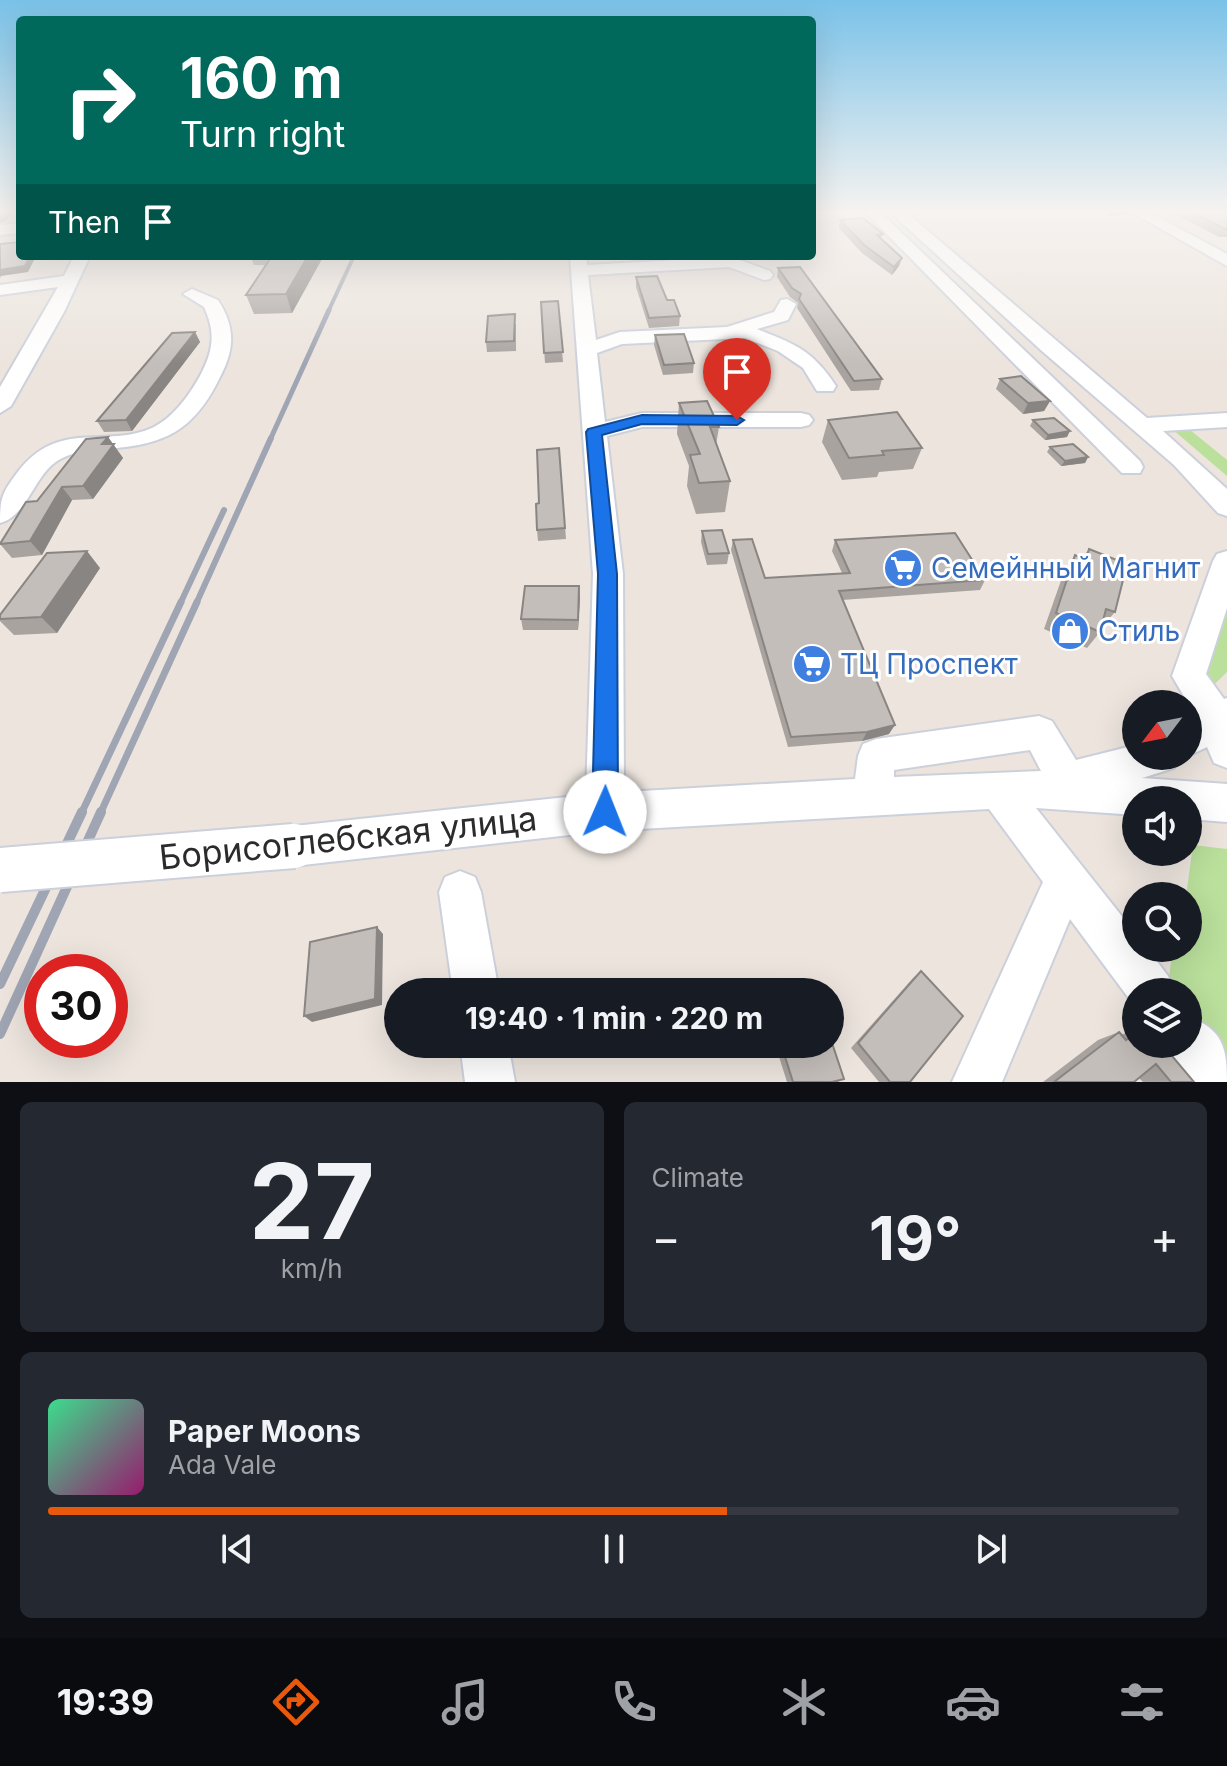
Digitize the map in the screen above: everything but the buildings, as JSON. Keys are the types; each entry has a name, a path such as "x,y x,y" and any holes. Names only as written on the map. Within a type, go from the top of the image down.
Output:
{"street":[{"path":"0,406 79,262"},
{"path":"741,262 764,275"},
{"path":"923,262 1131,467"},
{"path":"957,262 1149,425 1227,507"},
{"path":"605,812 608,574 578,263 661,263 668,283"},
{"path":"0,290 72,280"},
{"path":"0,514 39,464 56,451 71,446 147,437 178,424 213,372 224,337 212,304 192,294"},
{"path":"730,331 781,316 787,304"},
{"path":"586,350 620,338 747,332 785,347 811,364 825,386"},
{"path":"0,359 30,355"},
{"path":"594,432 642,420 801,420"},
{"path":"1149,425 1227,420"},
{"path":"1149,425 1227,478"},
{"path":"1185,690 1227,561"},
{"path":"1202,707 1224,728 1202,735"},
{"path":"866,798 875,781 876,756 1039,732 1068,780"},
{"path":"1015,790 1122,766"},
{"path":"1015,790 1227,803"},
{"path":"1015,790 1066,879 1141,978"},
{"name":"Борисоглебская улица","path":"0,870 294,846 605,812 1015,790"},
{"path":"977,1082 1066,879"},
{"path":"460,892 474,978"},
{"path":"486,1058 490,1082"},
{"path":"1202,1058 1220,1082"}],"green space":[{"path":"1184,425 1227,460 1227,476 1171,428"},
{"path":"1227,599 1227,672 1202,696 1202,690 1198,690"},
{"path":"1202,846 1227,849 1227,1060 1202,1032 1202,978 1169,978 1171,962 1202,962 1202,882 1188,882 1190,866 1202,866"}],"railway":[{"path":"328,312 351,262"},
{"path":"270,440 329,310"},
{"path":"196,604 271,438"},
{"path":"180,604 224,510"},
{"path":"81,814 181,602"},
{"path":"100,814 197,602"},
{"path":"0,984 82,812"},
{"path":"0,1034 101,812"}],"place":[{"name":"Семейнный Магнит","path":"903,568"},
{"name":"Стиль","path":"1070,631"},
{"name":"ТЦ Проспект","path":"812,664"}],"route":[{"path":"605,812 608,574 594,432 642,420 737,420"}]}
